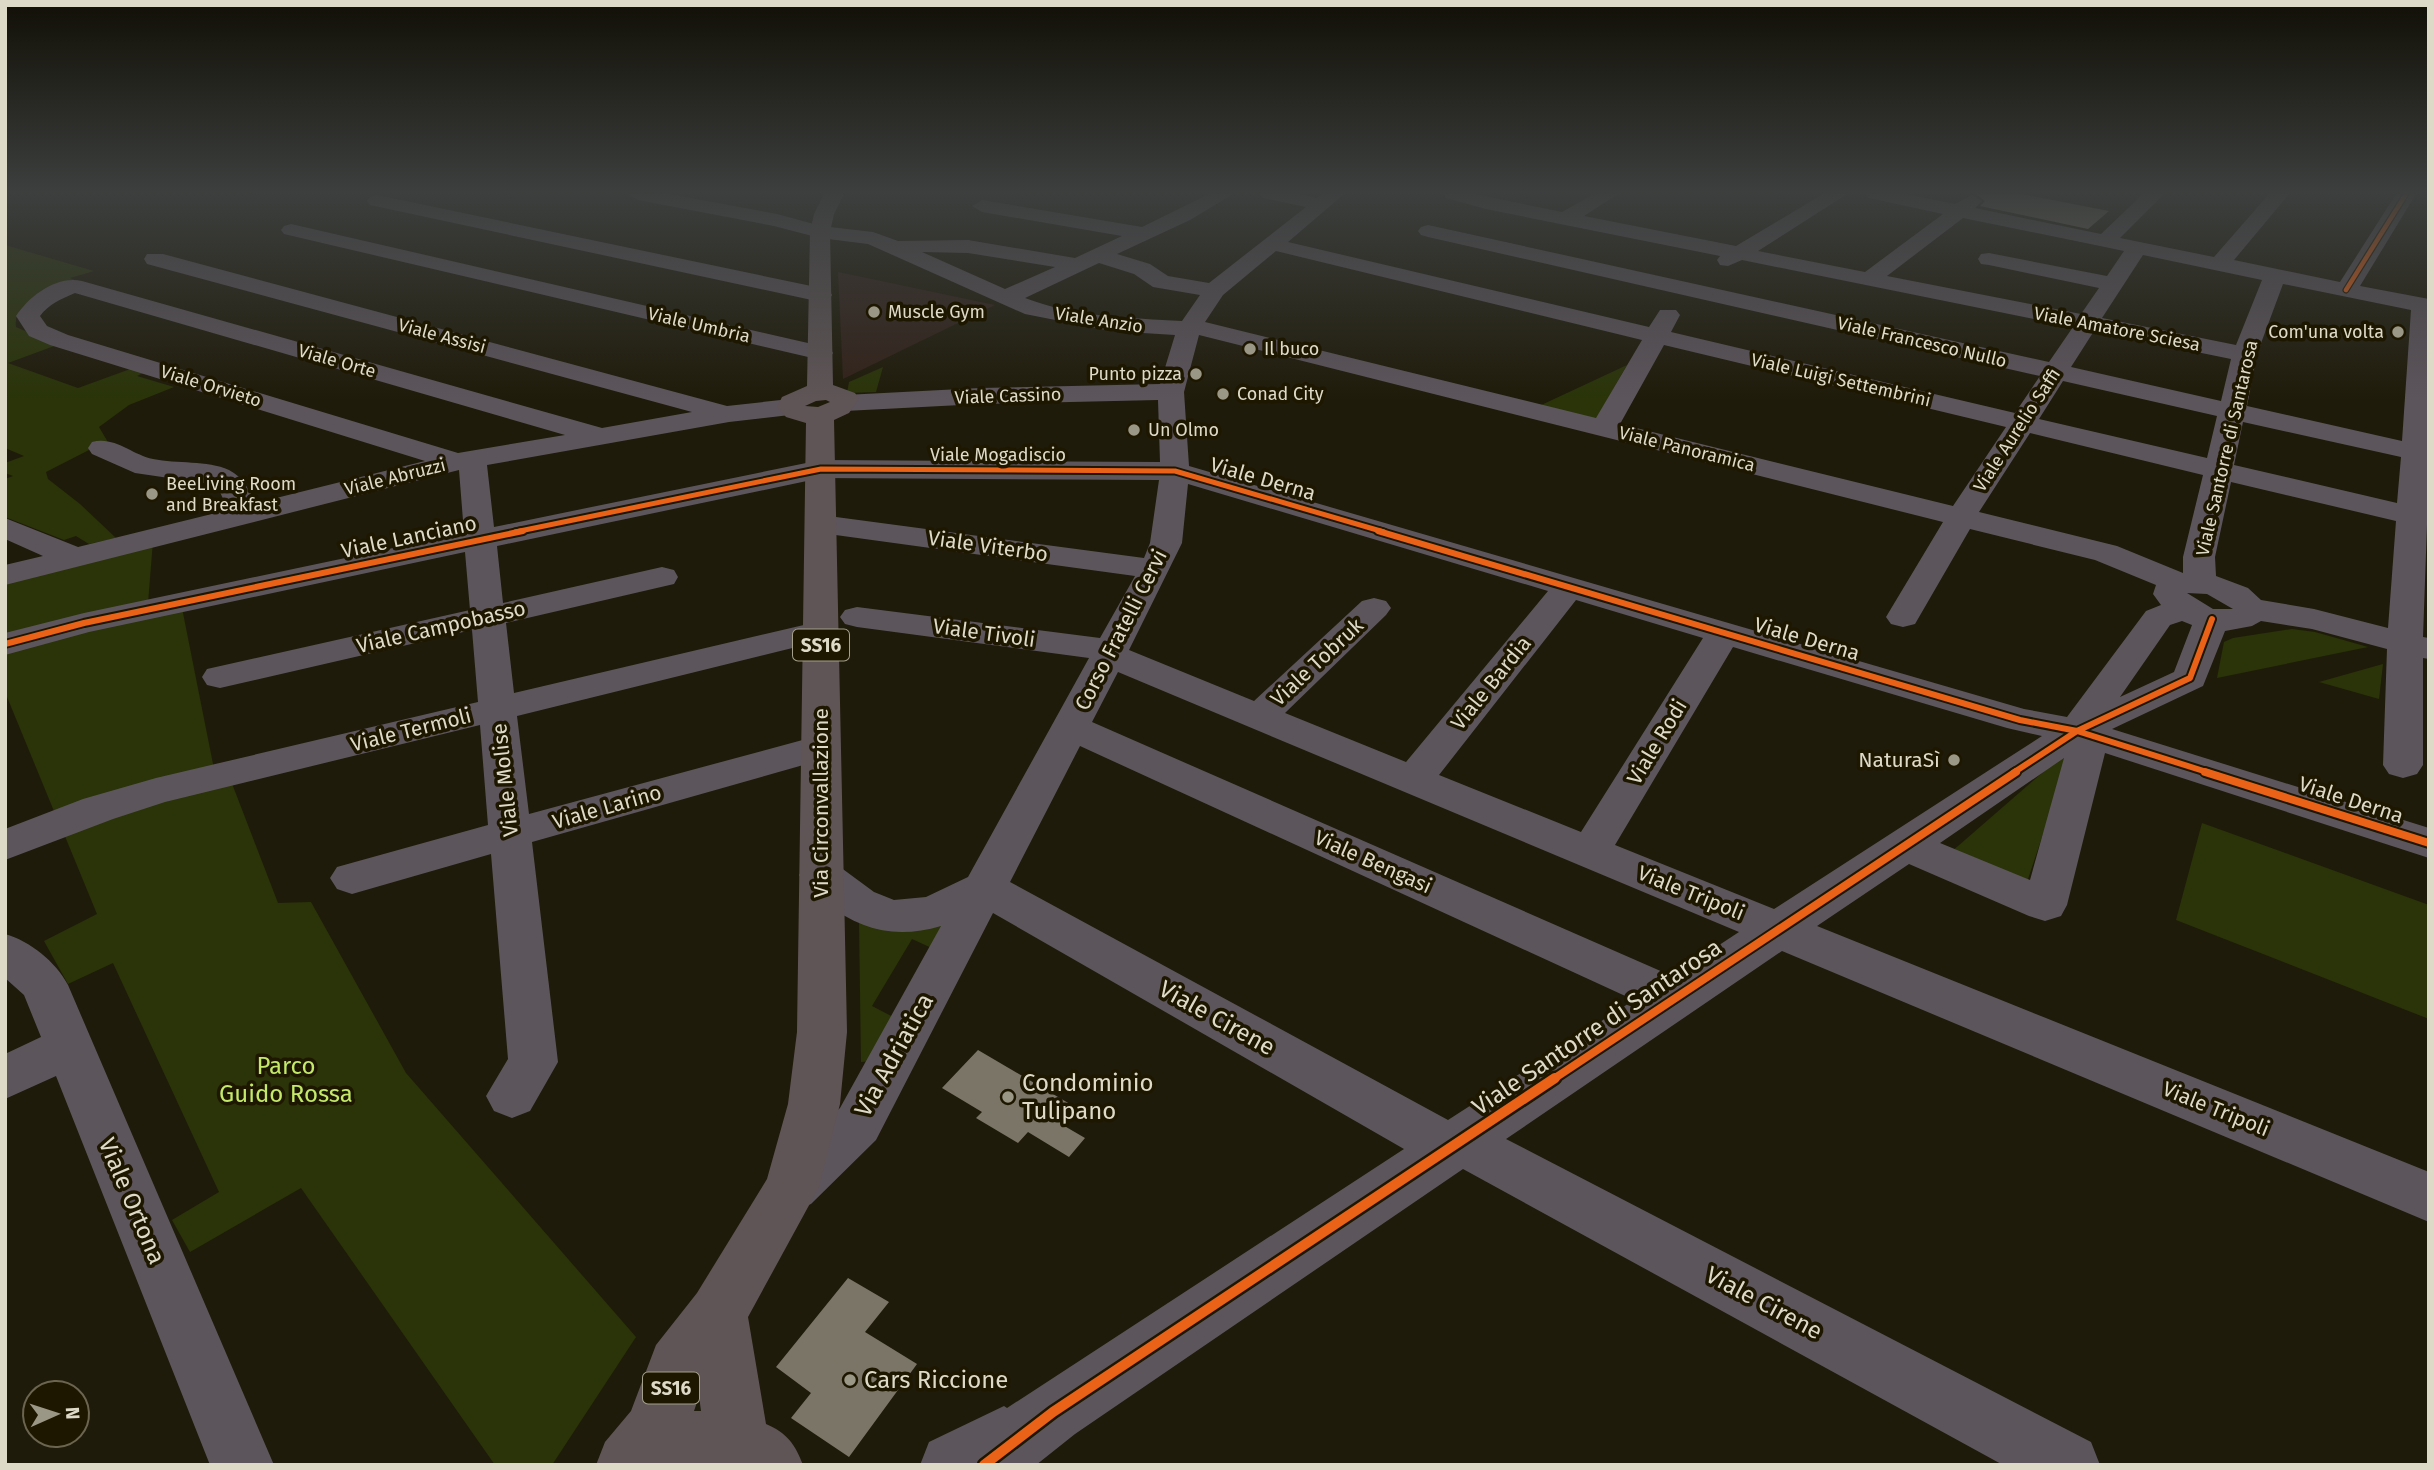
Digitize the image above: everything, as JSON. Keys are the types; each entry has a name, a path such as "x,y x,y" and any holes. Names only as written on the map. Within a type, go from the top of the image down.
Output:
{"main road":[{"name":"Via Circonvallazione","path":"792,1187 814,1104 822,1032 819,404 821,263"},
{"name":"Via Adriatica","path":"628,1465 656,1431 678,1366 718,1313 792,1187"},
{"name":"SS16","path":"718,1313 754,1454"},
{"path":"640,1465 668,1449 704,1441 754,1454"}],"street":[{"name":"Viale Assisi","path":"168,263 729,414"},
{"name":"Viale Umbria","path":"431,263 821,353"},
{"path":"668,263 821,295"},
{"name":"Viale Anzio","path":"930,263 1033,309 1111,324 1190,327"},
{"path":"1068,263 1075,264"},
{"path":"1005,298 1079,263"},
{"path":"1121,263 1142,269 1161,282 1214,291"},
{"name":"Corso Fratelli Cervi","path":"984,888 1155,569 1166,542 1175,471 1171,392 1190,327 1214,291 1248,263"},
{"name":"Viale Luigi Settembrini","path":"1349,263 2412,516"},
{"name":"Viale Francesco Nullo","path":"1568,263 2415,452"},
{"path":"1604,429 1681,288 1724,263"},
{"name":"Viale Amatore Sciesa","path":"1783,263 2245,354"},
{"path":"1868,279 1889,263"},
{"path":"2007,263 2113,284"},
{"name":"Viale Aurelio Saffi","path":"1903,617 1961,517 2127,263"},
{"path":"2212,263 2426,306 2423,399 2415,452 2412,516 2417,645 2403,765"},
{"path":"2346,290 2363,263"},
{"name":"Viale Santorre di Santarosa","path":"984,1465 1046,1417 2077,731 2190,678 2199,557 2245,354 2275,275"},
{"name":"Viale Orte","path":"74,286 600,436"},
{"name":"Viale Orvieto","path":"74,286 48,296 33,307 28,316 38,331 59,340 464,460"},
{"name":"Viale Panoramica","path":"1190,327 2106,553 2194,598"},
{"name":"Viale Cassino","path":"819,404 980,396 1171,392"},
{"name":"Viale Abruzzi","path":"5,575 464,460 729,414 819,404"},
{"path":"102,448 145,467 218,476 233,487 245,513"},
{"name":"Viale Molise","path":"464,460 481,540 533,1062 512,1096"},
{"name":"Viale Mogadiscio","path":"821,470 1175,471"},
{"name":"Viale Lanciano","path":"5,644 110,617 821,470"},
{"name":"Viale Derna","path":"1175,471 2020,720 2077,731 2429,843"},
{"name":"Viale Viterbo","path":"821,524 1155,569"},
{"path":"5,527 73,557"},
{"name":"Viale Campobasso","path":"220,677 662,578"},
{"name":"Viale Bardia","path":"1413,779 1569,587"},
{"path":"2194,598 2239,620 2249,614 2250,609 2314,618 2417,645"},
{"name":"Viale Santorre di Santarosa","path":"2077,731 2158,618 2194,598"},
{"name":"Viale Tobruk","path":"1260,716 1374,608"},
{"name":"Viale Tivoli","path":"857,617 1110,652"},
{"name":"Viale Termoli","path":"5,845 98,808 156,791 821,631"},
{"name":"Viale Rodi","path":"1590,852 1724,633"},
{"name":"Viale Tripoli","path":"1110,652 2429,1197"},
{"name":"Viale Bengasi","path":"1070,727 1676,998"},
{"path":"1905,845 2045,905 2087,745 2077,731"},
{"name":"Viale Larino","path":"352,878 821,747"},
{"path":"821,875 878,915 915,916 953,906 984,888"},
{"name":"Via Adriatica","path":"792,1187 858,1124 984,888"},
{"name":"Viale Cirene","path":"984,888 1455,1144 2068,1465"},
{"name":"Viale Ortona","path":"5,951 44,985 242,1465"},
{"path":"5,1078 68,1047"},
{"path":"1006,1465 1046,1417"},
{"name":"Viale Santorre di Santarosa","path":"952,1465 1046,1417"}],"shaded area":[{"path":"838,272 995,305 843,379"}],"green space":[{"path":"5,263 65,263 94,271 70,278 77,281 38,296 21,309 16,327 57,345 8,363 78,388 133,368 145,372 137,376 174,387 129,405 99,427 109,444 89,450 46,472 48,479 116,538 89,544 76,536 64,540 5,517 5,479 13,476 5,473 5,463 24,456 5,448"},
{"path":"1627,365 1595,421 1537,407"},
{"path":"883,367 876,392 847,393 849,382"},
{"path":"153,541 148,603 5,638 5,580"},
{"path":"182,608 214,769 56,816 5,692 5,648"},
{"path":"2292,629 2315,632 2368,647 2217,678 2224,642 2233,638"},
{"path":"2383,664 2379,699 2319,682"},
{"path":"2072,747 2025,888 1950,853"},
{"name":"Parco Guido Rossa","path":"231,781 278,903 311,902 406,1073 636,1337 552,1465 495,1465 301,1188 190,1252 172,1220 219,1192 113,963 68,984 44,941 97,914 62,829"},
{"path":"2202,823 2429,905 2429,1019 2176,920"},
{"path":"955,918 936,950 912,939 872,1006 897,1019 874,1061 861,1062 859,921"}],"building":[{"name":"Condominio Tulipano","path":"978,1050 1075,1107 1061,1124 1085,1138 1069,1157 1028,1132 1018,1143 976,1118 982,1112 942,1088"},
{"name":"Cars Riccione","path":"848,1278 889,1302 865,1332 917,1364 849,1457 791,1418 811,1393 776,1367"}],"cycle path":[{"path":"2346,290 2363,263"},
{"path":"5,644 84,623 203,597 821,469 1175,471 2020,720 2077,731 2429,843"},
{"path":"984,1465 1053,1412 2077,731 2190,678 2212,619"}],"place":[{"name":"Muscle Gym","path":"874,312"},
{"name":"Com'una volta","path":"2398,332"},
{"name":"Il buco","path":"1250,349"},
{"name":"Punto pizza","path":"1196,374"},
{"name":"Conad City","path":"1223,394"},
{"name":"Un Olmo","path":"1134,430"},
{"name":"BeeLiving Room and Breakfast","path":"152,494"},
{"name":"NaturaSì","path":"1954,760"},
{"name":"Condominio Tulipano","path":"1008,1097"},
{"name":"Cars Riccione","path":"850,1380"}]}
